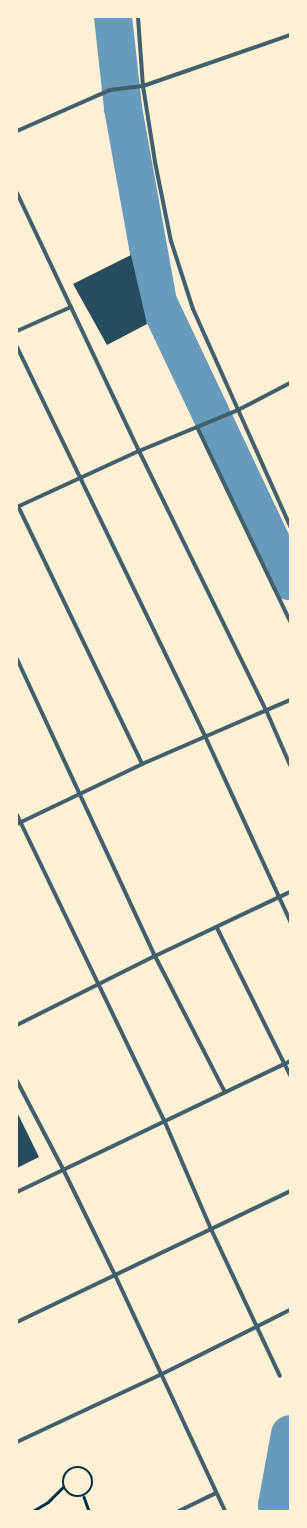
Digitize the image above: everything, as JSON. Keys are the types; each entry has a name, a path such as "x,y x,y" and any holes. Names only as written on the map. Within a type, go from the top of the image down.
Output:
{"street":[{"path":"138,17 143,86 155,162 172,241 192,309 290,526"},
{"path":"17,131 110,90 143,86 290,35"},
{"path":"17,193 139,450 266,710 290,765"},
{"path":"17,331 71,307"},
{"path":"17,348 205,736 290,921"},
{"path":"142,764 17,506 139,450 238,410 290,383"},
{"path":"197,427 290,621"},
{"path":"17,659 155,956 225,1092"},
{"path":"19,823 142,764 290,700"},
{"path":"17,815 19,823 164,1120 211,1229 280,1376"},
{"path":"17,1025 155,956 217,928 290,892"},
{"path":"217,928 290,1075"},
{"path":"17,1192 164,1120 290,1061"},
{"path":"17,1081 63,1169 115,1276 160,1375 225,1511"},
{"path":"17,1322 290,1192"},
{"path":"17,1442 160,1375 290,1310"},
{"path":"179,1511 216,1493"}],"path":[{"path":"80,1466 90,1471 94,1480 92,1490 84,1497 71,1497 63,1487 63,1476 70,1468 80,1466"},
{"path":"34,1511 48,1502 63,1487"},
{"path":"84,1497 89,1511"}],"building":[{"path":"131,255 147,324 107,345 73,284"},
{"path":"17,1112 39,1157 17,1168"}],"waterway":[{"path":"113,17 123,108 158,302 290,581"},
{"path":"278,1511 277,1505 290,1434"}]}
